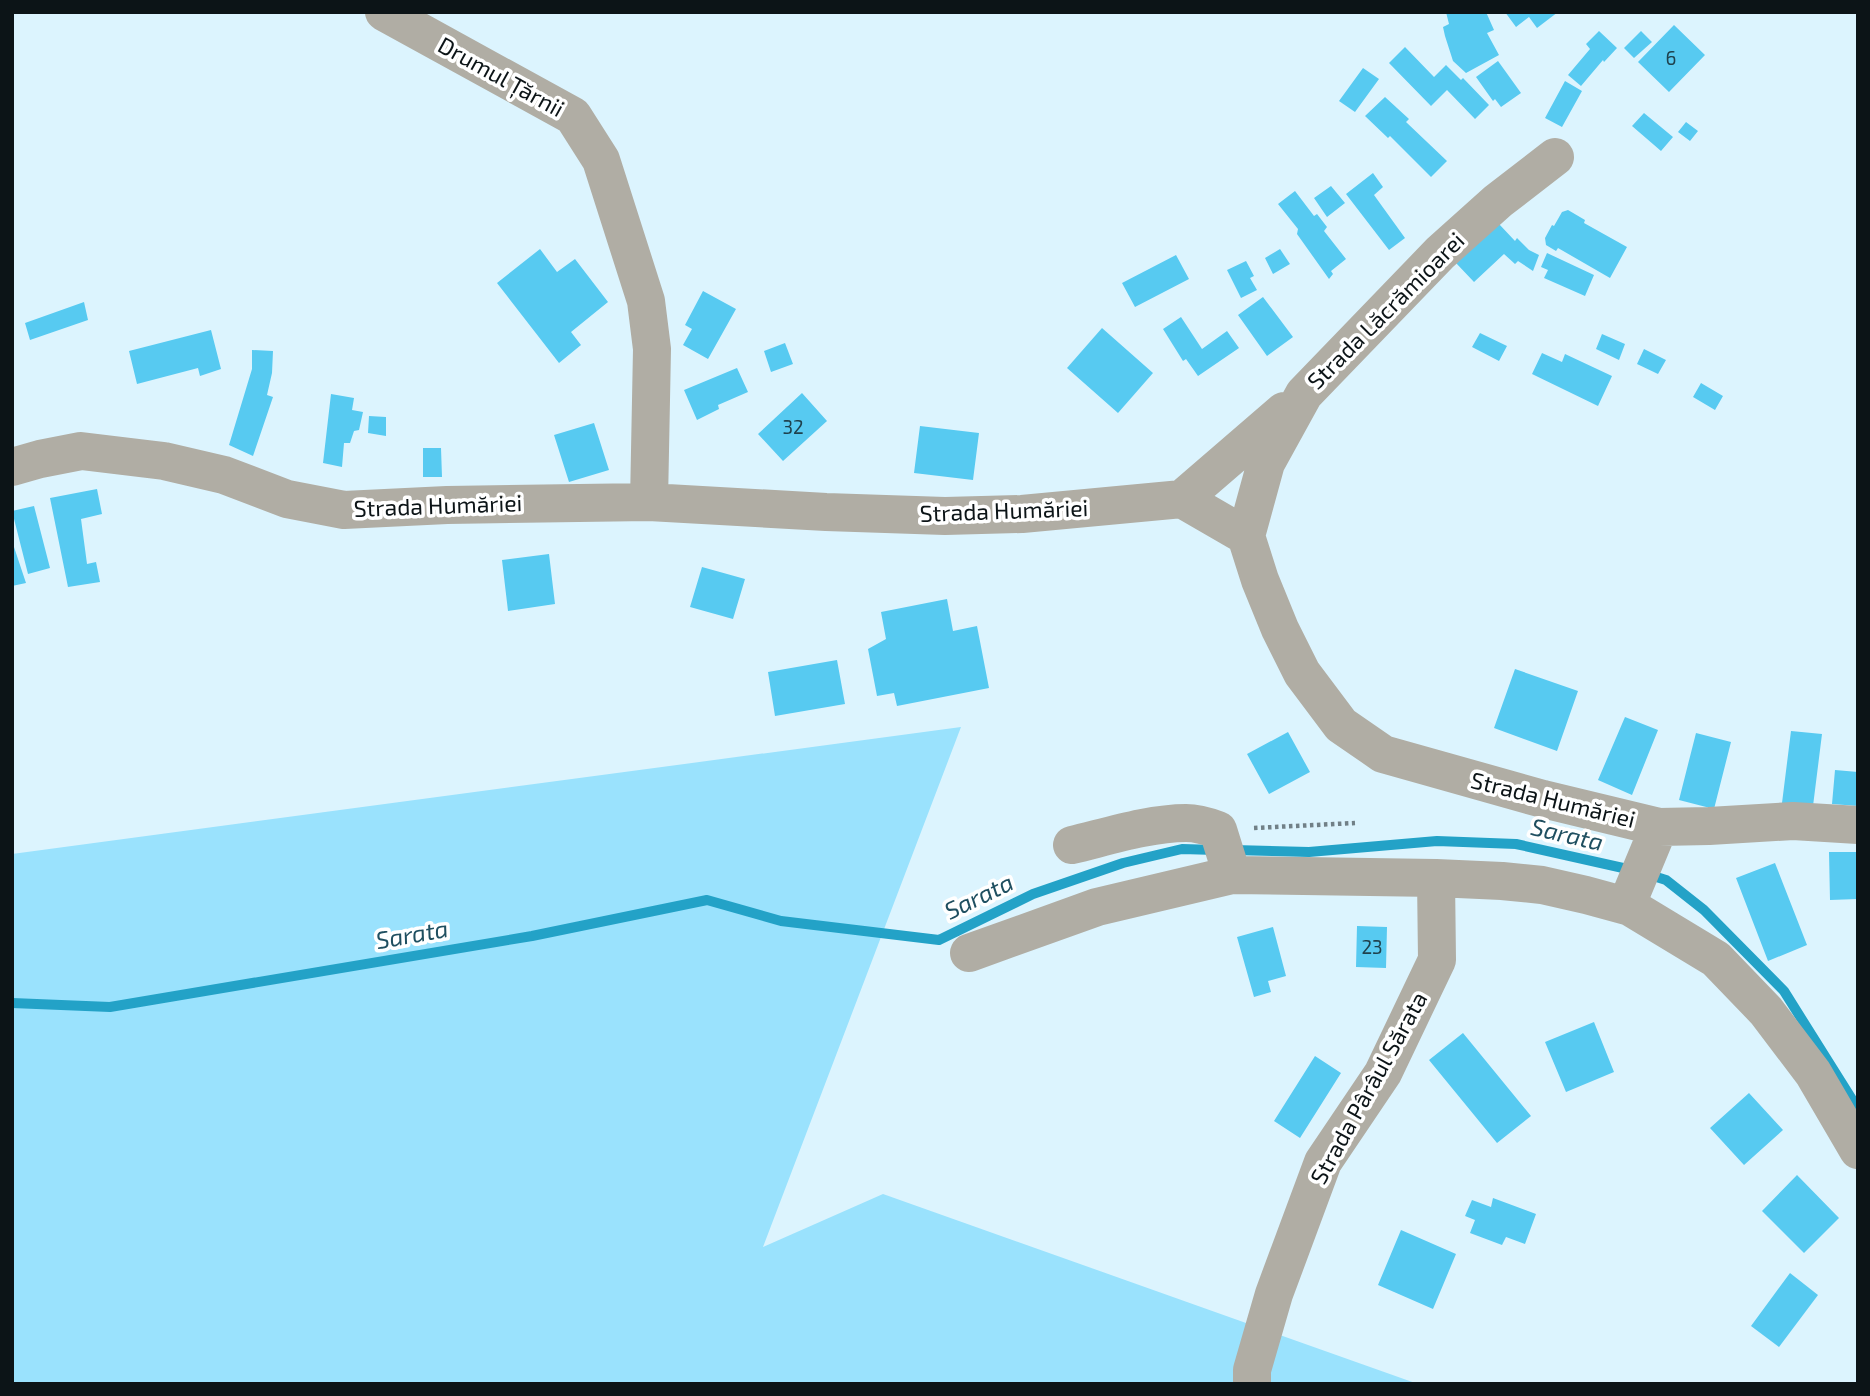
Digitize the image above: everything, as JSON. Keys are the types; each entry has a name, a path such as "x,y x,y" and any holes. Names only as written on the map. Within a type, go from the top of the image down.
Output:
{"street":[{"name":"Drumul Țărnii","path":"384,12 573,116 601,160 646,301 652,349 649,502"},
{"name":"Strada Lăcrămioarei","path":"1246,536 1266,463 1304,394 1440,253 1498,201 1555,157"},
{"path":"1246,536 1182,499 1304,394"},
{"name":"Strada Humăriei","path":"12,467 81,451 164,461 224,475 287,499 344,510 447,505 649,502 945,516 1023,514 1182,499"},
{"name":"Strada Humăriei","path":"1246,536 1280,629 1302,673 1340,725 1383,754 1543,799 1659,827 1793,821 1858,825"},
{"path":"1072,845 1152,827 1186,823 1205,825 1224,851"},
{"path":"1632,899 1659,827"},
{"path":"970,953 1097,907 1224,851 1436,878 1542,886 1632,899 1716,959 1766,1011 1813,1073 1858,1150"},
{"name":"Strada Pârâul Sărata","path":"1252,1384 1252,1370 1274,1294 1323,1162 1383,1073 1437,960 1436,878"}],"path":[{"path":"1224,851 1355,823"}],"shaded area":[{"path":"961,727 763,1247 883,1194 1418,1384 12,1384 12,854"}],"building":[{"path":"1446,12 1486,12 1494,30 1487,33 1499,55 1466,73 1453,61 1443,27 1449,24"},
{"path":"1505,12 1558,12 1537,28 1529,17 1516,27"},
{"path":"1674,25 1705,55 1669,92 1638,62"},
{"path":"1599,31 1617,48 1581,86 1568,75 1590,49 1586,44"},
{"path":"1641,31 1652,42 1634,58 1624,48"},
{"path":"1405,47 1434,77 1446,65 1489,105 1475,119 1447,90 1431,106 1389,63"},
{"path":"1498,61 1521,93 1501,107 1495,99 1493,101 1476,77"},
{"path":"1363,68 1379,79 1355,112 1339,101"},
{"path":"1565,81 1582,91 1562,127 1545,118"},
{"path":"1385,97 1409,119 1406,122 1447,161 1431,177 1390,136 1388,138 1365,116"},
{"path":"1644,113 1673,137 1661,151 1632,126"},
{"path":"1686,122 1698,131 1690,141 1678,132"},
{"path":"1373,173 1383,187 1374,195 1405,238 1389,250 1346,194"},
{"path":"1331,186 1345,203 1327,217 1314,198"},
{"path":"1295,191 1314,216 1317,214 1327,227 1324,231 1346,259 1331,271 1333,274 1329,279 1297,234 1298,229 1278,204"},
{"path":"1568,210 1585,220 1584,223 1627,247 1610,278 1558,248 1556,251 1546,245 1545,238 1552,225 1554,226 1562,212"},
{"path":"1499,224 1515,241 1517,238 1529,250 1539,255 1533,271 1518,261 1515,264 1504,254 1474,282 1456,263"},
{"path":"540,249 557,272 575,259 608,302 571,332 581,345 559,363 497,283"},
{"path":"1280,249 1290,264 1273,274 1265,258"},
{"path":"1547,253 1594,275 1585,296 1544,278 1548,270 1541,267"},
{"path":"1176,255 1189,279 1135,307 1122,283"},
{"path":"1246,261 1254,276 1250,278 1257,290 1241,298 1227,270"},
{"path":"703,291 736,309 708,359 683,345 692,329 685,325"},
{"path":"1263,297 1293,337 1267,356 1238,315"},
{"path":"84,302 88,320 30,340 25,323"},
{"path":"1181,317 1202,349 1227,331 1239,348 1198,376 1186,359 1183,361 1163,329"},
{"path":"1102,328 1153,373 1118,413 1067,368"},
{"path":"211,330 221,369 200,376 198,368 137,384 129,351"},
{"path":"1480,333 1507,346 1499,361 1472,347"},
{"path":"1602,334 1625,344 1619,360 1596,349"},
{"path":"785,343 793,364 771,372 764,351"},
{"path":"1644,349 1666,360 1658,374 1637,364"},
{"path":"252,350 273,351 267,395 273,397 253,456 229,445 252,369"},
{"path":"1542,353 1562,362 1565,354 1612,376 1598,406 1532,374"},
{"path":"737,368 748,392 718,405 719,409 697,420 684,390"},
{"path":"1701,383 1723,396 1715,410 1693,397"},
{"path":"802,393 827,421 783,461 758,434"},
{"path":"331,394 354,398 352,410 363,412 359,430 354,431 350,443 344,443 342,467 323,463"},
{"path":"369,416 386,417 386,436 368,433"},
{"path":"594,423 609,470 569,482 554,435"},
{"path":"920,426 979,433 973,480 914,473"},
{"path":"423,448 441,448 442,477 423,477"},
{"path":"97,489 102,514 81,519 87,564 96,562 100,582 68,587 50,498"},
{"path":"34,506 50,568 28,574 12,511"},
{"path":"12,541 26,583 12,586"},
{"path":"549,554 555,604 508,611 502,560"},
{"path":"702,567 745,579 733,619 690,607"},
{"path":"947,599 953,631 977,626 989,688 897,706 894,693 877,696 868,649 886,639 881,612"},
{"path":"837,660 845,704 775,716 768,672"},
{"path":"1515,669 1578,691 1557,751 1494,728"},
{"path":"1625,717 1658,730 1632,795 1598,780"},
{"path":"1791,731 1822,734 1813,806 1782,803"},
{"path":"1288,732 1310,772 1269,794 1247,754"},
{"path":"1696,733 1731,742 1714,809 1679,800"},
{"path":"1835,770 1858,772 1858,806 1832,804"},
{"path":"1829,852 1858,852 1858,899 1830,900"},
{"path":"1775,863 1807,945 1768,961 1736,878"},
{"path":"1357,926 1387,927 1386,968 1356,967"},
{"path":"1273,927 1286,976 1268,981 1271,992 1254,997 1237,937"},
{"path":"1594,1022 1614,1072 1566,1092 1545,1042"},
{"path":"1463,1033 1531,1116 1497,1143 1429,1060"},
{"path":"1315,1056 1341,1073 1300,1138 1274,1121"},
{"path":"1749,1093 1783,1130 1744,1165 1710,1128"},
{"path":"1797,1175 1839,1218 1804,1253 1762,1211"},
{"path":"1493,1198 1536,1214 1525,1244 1506,1237 1502,1245 1470,1233 1475,1220 1465,1216 1472,1200 1491,1207"},
{"path":"1401,1230 1456,1254 1433,1309 1378,1285"},
{"path":"1790,1273 1818,1295 1779,1347 1751,1326"}],"waterway":[{"name":"Sarata","path":"1234,850 1309,852 1437,841 1516,844 1632,870"},
{"name":"Sarata","path":"12,1003 110,1007 532,936 707,900 781,921 939,940 1033,894 1123,863 1182,849 1216,850"},
{"name":"Sarata","path":"1647,874 1666,880 1704,910 1784,991 1858,1109"}]}
